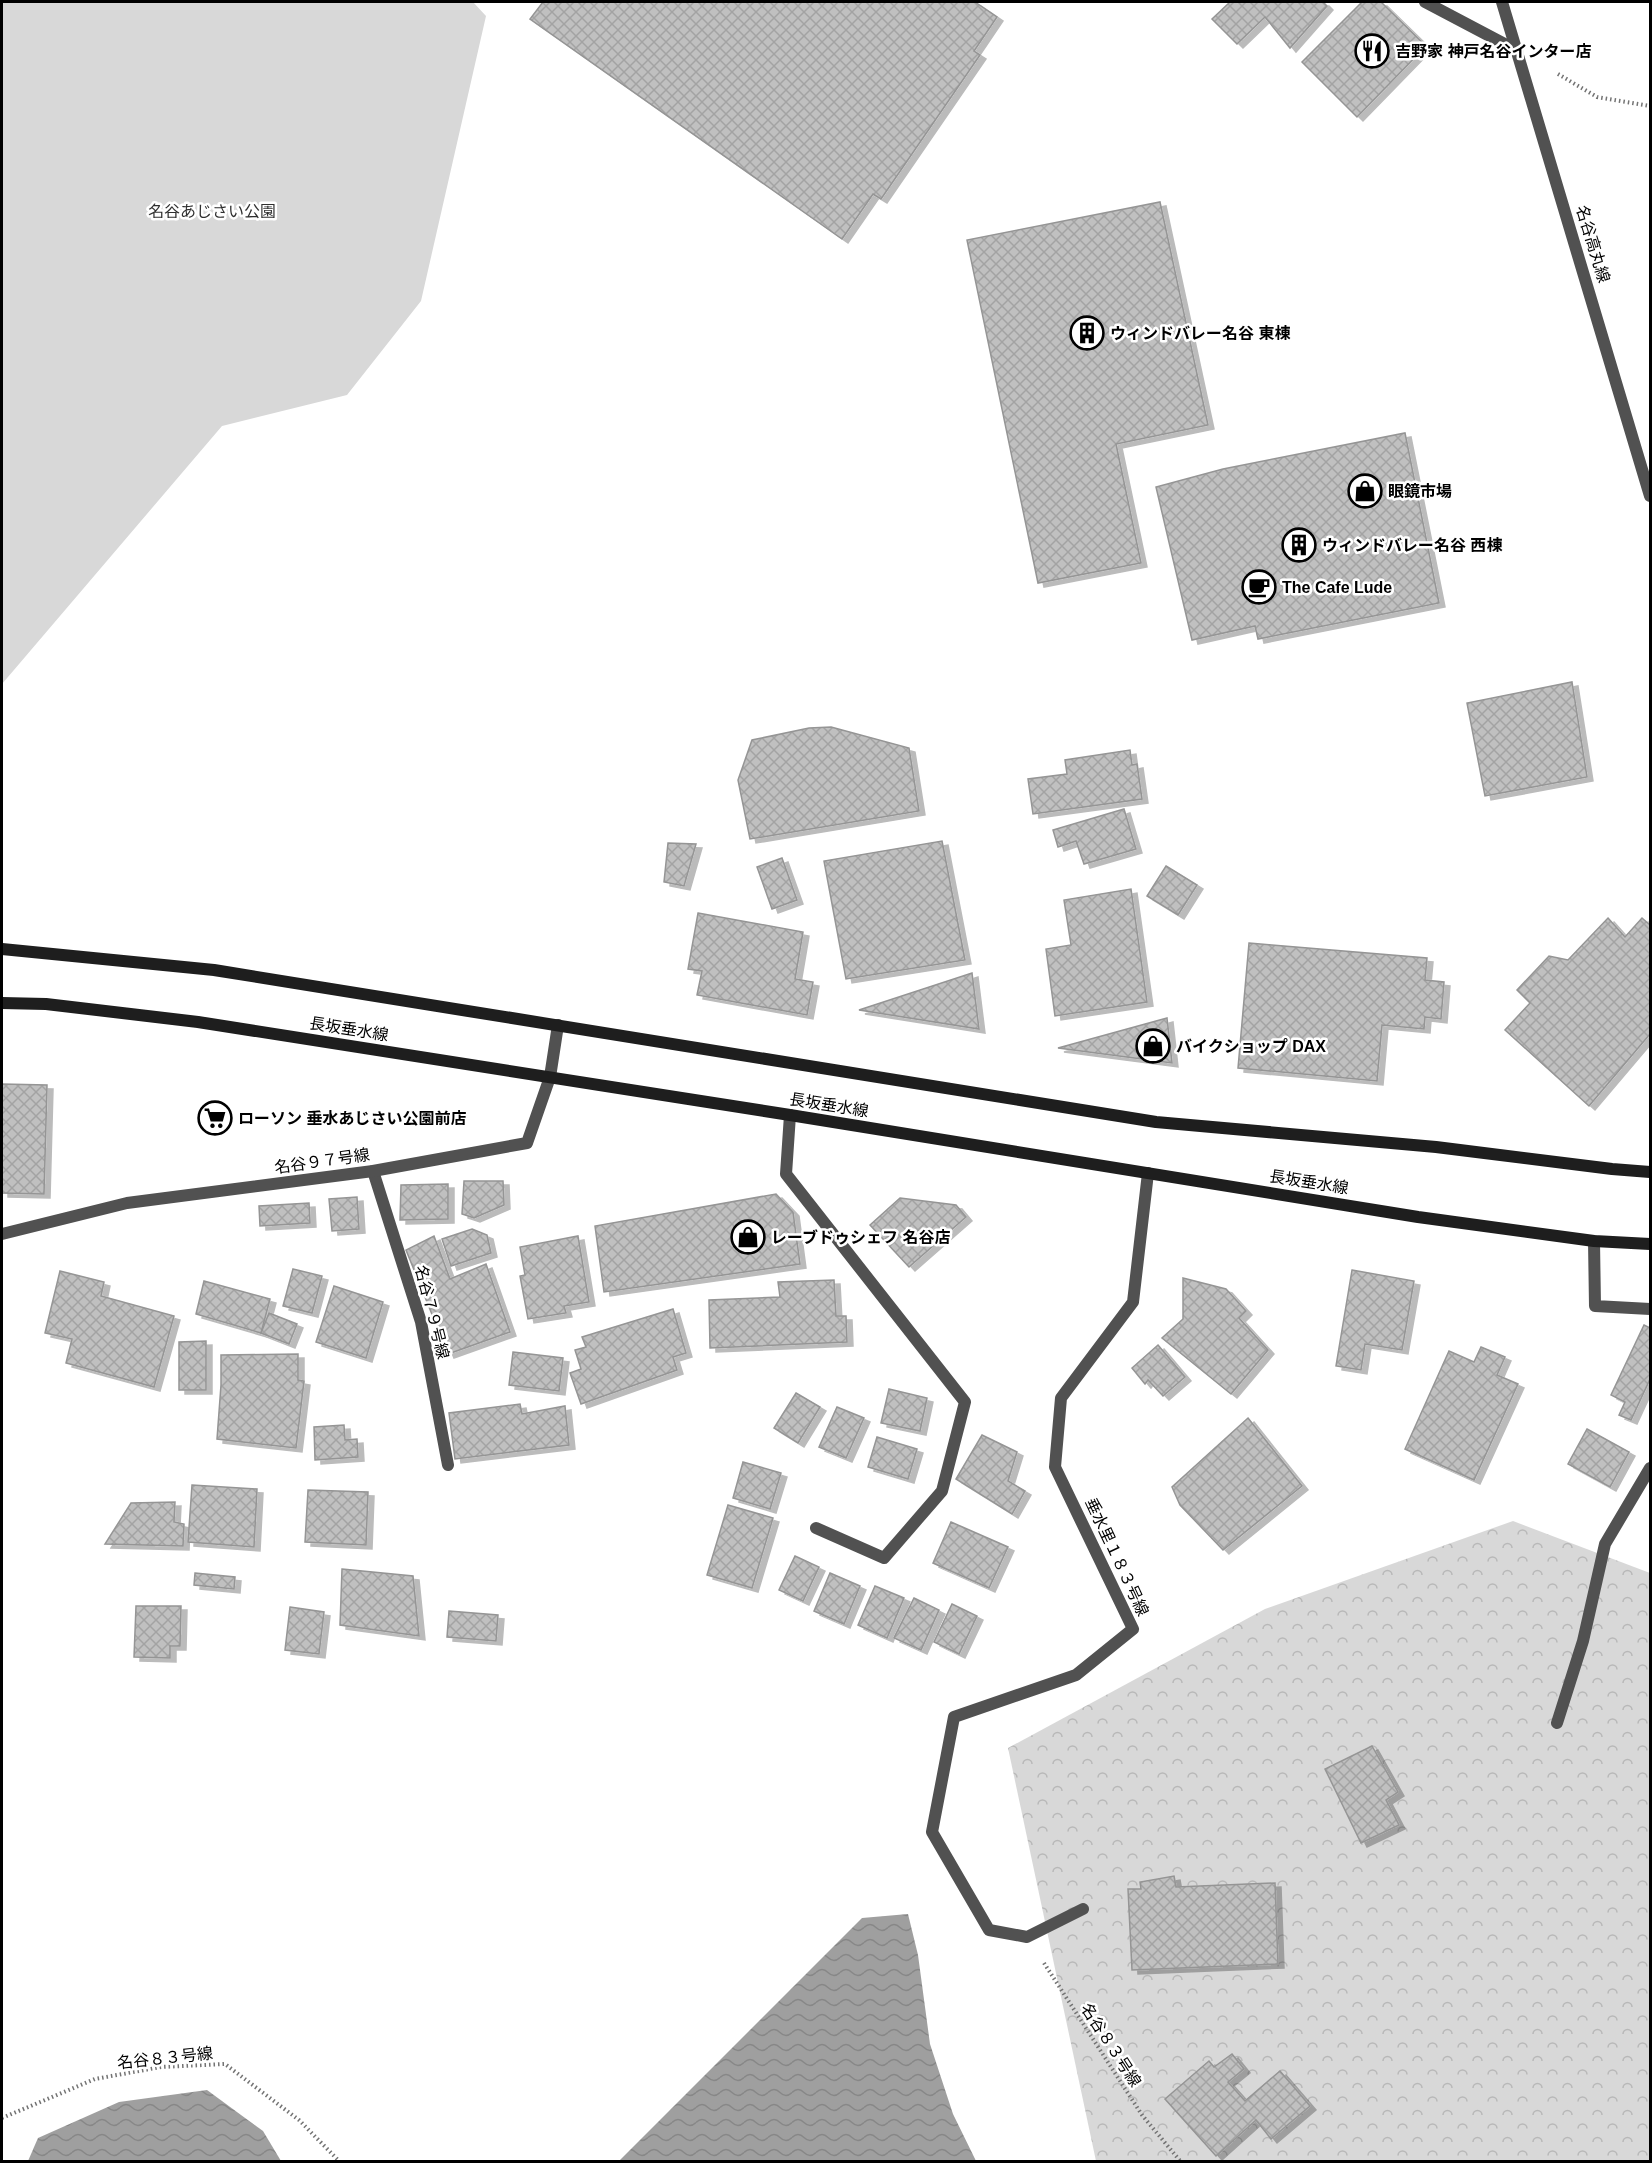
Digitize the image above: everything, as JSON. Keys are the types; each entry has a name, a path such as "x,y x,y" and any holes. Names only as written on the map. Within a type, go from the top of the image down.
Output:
{"main road":[{"path":"2,949 214,970 1156,1122 1436,1147 1650,1172"},
{"name":"長坂垂水線","path":"2,1003 46,1004 198,1022 1418,1217 1594,1241 1650,1244"}],"street":[{"path":"1425,2 1518,51"},
{"name":"名谷高丸線","path":"1502,2 1650,496"},
{"name":"名谷９７号線","path":"2,1234 127,1203 373,1171 527,1143 550,1077 558,1025"},
{"path":"790,1115 786,1174 965,1402 942,1491 884,1558 816,1528"},
{"name":"名谷７９号線","path":"373,1171 422,1322 448,1465"},
{"name":"垂水里１８３号線","path":"1027,1937 989,1930 932,1832 954,1717 1076,1675 1133,1629 1055,1467 1061,1398 1133,1302 1149,1173"},
{"path":"1594,1241 1595,1306 1650,1309"},
{"path":"1557,1723 1583,1641 1605,1544 1650,1468"},
{"path":"1027,1937 1083,1909"}],"path":[{"path":"1518,51 1597,97 1650,106"},
{"name":"名谷８３号線","path":"1027,1937 1142,2115 1181,2162"},
{"name":"名谷８３号線","path":"2,2118 95,2079 161,2067 225,2064 298,2120 340,2162"}],"green space":[{"name":"名谷あじさい公園","path":"2,2 473,2 486,16 421,301 347,395 222,426 2,684"},
{"path":"1513,1521 1650,1573 1650,2161 1096,2161 1008,1748 1265,1609"}],"water":[{"path":"908,1914 918,1955 930,2044 953,2114 976,2161 619,2161 862,1918"},
{"path":"207,2090 263,2131 281,2161 28,2161 38,2138 119,2102"}],"building":[{"path":"543,2 975,2 997,17 974,51 980,55 881,199 873,194 842,239 530,19"},
{"path":"1230,2 1323,2 1327,6 1290,48 1265,17 1237,44 1212,19"},
{"path":"1362,2 1381,2 1426,46 1357,117 1302,62"},
{"name":"ウィンドバレー名谷 東棟","path":"1160,202 1208,425 1116,444 1141,563 1038,583 967,240"},
{"name":"ウィンドバレー名谷 西棟","path":"1405,433 1439,603 1258,639 1255,626 1192,640 1156,487 1223,469"},
{"path":"1572,682 1587,777 1485,796 1467,703"},
{"path":"831,727 909,748 919,811 750,839 738,780 752,740 809,728"},
{"path":"1130,750 1132,765 1137,764 1142,799 1033,814 1028,779 1067,774 1065,760"},
{"path":"1124,809 1136,849 1084,864 1076,841 1058,847 1053,830"},
{"path":"942,841 965,960 846,979 824,861"},
{"path":"668,843 696,844 684,886 664,882"},
{"path":"782,858 797,900 772,909 757,867"},
{"path":"1166,866 1197,885 1178,915 1147,896"},
{"path":"1131,889 1147,1002 1055,1016 1046,949 1071,945 1064,900"},
{"path":"698,913 803,932 795,979 813,982 807,1015 697,995 702,971 688,969"},
{"path":"1608,918 1625,937 1642,918 1650,925 1650,1034 1589,1106 1505,1030 1530,1003 1517,990 1549,956 1568,960"},
{"path":"1249,943 1427,958 1425,980 1444,982 1441,1019 1425,1017 1424,1029 1382,1025 1377,1081 1238,1068"},
{"path":"972,973 979,1029 859,1010"},
{"path":"1167,1018 1172,1063 1058,1048"},
{"path":"2,1084 47,1085 44,1194 2,1193"},
{"path":"464,1181 503,1181 504,1205 474,1218 462,1214"},
{"path":"448,1184 448,1219 400,1220 401,1185"},
{"path":"776,1194 793,1212 800,1264 604,1292 595,1226"},
{"path":"357,1197 359,1229 332,1231 329,1199"},
{"path":"900,1198 956,1205 966,1217 909,1267 870,1225"},
{"path":"309,1203 310,1223 260,1226 259,1206"},
{"path":"472,1229 487,1235 491,1253 451,1266 442,1239"},
{"path":"434,1236 450,1279 486,1264 510,1332 448,1354 406,1250"},
{"path":"578,1236 589,1302 564,1306 566,1313 528,1319 520,1276 525,1275 520,1247"},
{"path":"293,1269 322,1276 312,1313 283,1306"},
{"path":"1352,1270 1414,1281 1402,1350 1365,1344 1361,1370 1336,1366"},
{"path":"60,1271 104,1282 101,1296 174,1316 154,1387 66,1363 72,1339 45,1333"},
{"path":"1183,1278 1226,1289 1246,1311 1239,1318 1268,1350 1231,1394 1162,1338 1183,1319"},
{"path":"834,1280 836,1316 846,1316 847,1342 710,1348 709,1300 780,1297 778,1282"},
{"path":"204,1281 270,1299 261,1333 196,1314"},
{"path":"334,1286 383,1302 366,1358 316,1342"},
{"path":"673,1309 686,1353 673,1357 677,1370 581,1404 570,1373 581,1369 575,1350 586,1347 582,1337"},
{"path":"269,1313 297,1324 289,1344 261,1333"},
{"path":"1644,1325 1650,1328 1650,1379 1631,1420 1619,1415 1625,1402 1611,1395"},
{"path":"206,1341 206,1390 179,1390 179,1342"},
{"path":"1158,1345 1185,1377 1163,1396 1148,1380 1145,1384 1132,1368"},
{"path":"1481,1347 1505,1357 1497,1375 1518,1384 1474,1480 1405,1449 1449,1351 1474,1362"},
{"path":"513,1352 563,1358 559,1391 509,1385"},
{"path":"298,1354 298,1380 304,1381 296,1448 217,1439 221,1355"},
{"path":"889,1389 927,1398 920,1431 881,1423"},
{"path":"796,1393 820,1407 798,1443 774,1428"},
{"path":"520,1404 522,1414 565,1406 569,1445 455,1459 449,1413"},
{"path":"837,1407 864,1418 846,1458 819,1447"},
{"path":"1248,1418 1302,1486 1223,1550 1180,1505 1172,1487"},
{"path":"344,1425 345,1440 357,1439 358,1457 315,1460 314,1427"},
{"path":"1587,1429 1629,1452 1610,1487 1568,1464"},
{"path":"982,1435 1017,1452 1008,1481 1025,1491 1012,1514 956,1479"},
{"path":"877,1437 917,1449 908,1479 868,1467"},
{"path":"743,1462 781,1473 770,1509 733,1498"},
{"path":"192,1485 257,1489 254,1547 188,1542"},
{"path":"308,1490 368,1492 366,1545 305,1542"},
{"path":"175,1502 174,1522 184,1524 183,1546 105,1544 131,1503"},
{"path":"728,1505 773,1518 752,1588 707,1575"},
{"path":"951,1522 1008,1547 989,1588 933,1563"},
{"path":"795,1556 819,1567 803,1601 779,1590"},
{"path":"342,1569 413,1576 419,1636 340,1625"},
{"path":"195,1573 235,1577 234,1589 194,1585"},
{"path":"830,1573 860,1586 844,1624 814,1611"},
{"path":"875,1586 904,1598 887,1638 858,1625"},
{"path":"914,1598 939,1610 921,1650 894,1638"},
{"path":"952,1604 977,1616 959,1654 934,1642"},
{"path":"136,1606 181,1606 180,1646 170,1646 170,1658 134,1657"},
{"path":"290,1607 324,1612 319,1654 285,1650"},
{"path":"449,1611 498,1615 496,1641 447,1637"},
{"path":"1372,1746 1398,1792 1386,1800 1399,1825 1361,1843 1325,1769"},
{"path":"1174,1876 1176,1887 1275,1883 1278,1964 1132,1970 1128,1889 1141,1889 1140,1882"},
{"path":"1232,2054 1244,2069 1228,2082 1245,2101 1280,2071 1310,2106 1271,2139 1256,2120 1216,2156 1165,2099 1209,2061 1214,2067"}],"place":[{"name":"吉野家 神戸名谷インター店","path":"1372,51"},
{"name":"ウィンドバレー名谷 東棟","path":"1087,333"},
{"name":"眼鏡市場","path":"1365,491"},
{"name":"ウィンドバレー名谷 西棟","path":"1299,545"},
{"name":"The Cafe Lude","path":"1259,587"},
{"name":"バイクショップ DAX","path":"1153,1046"},
{"name":"ローソン 垂水あじさい公園前店","path":"215,1118"},
{"name":"レーブドゥシェフ 名谷店","path":"748,1237"}]}
